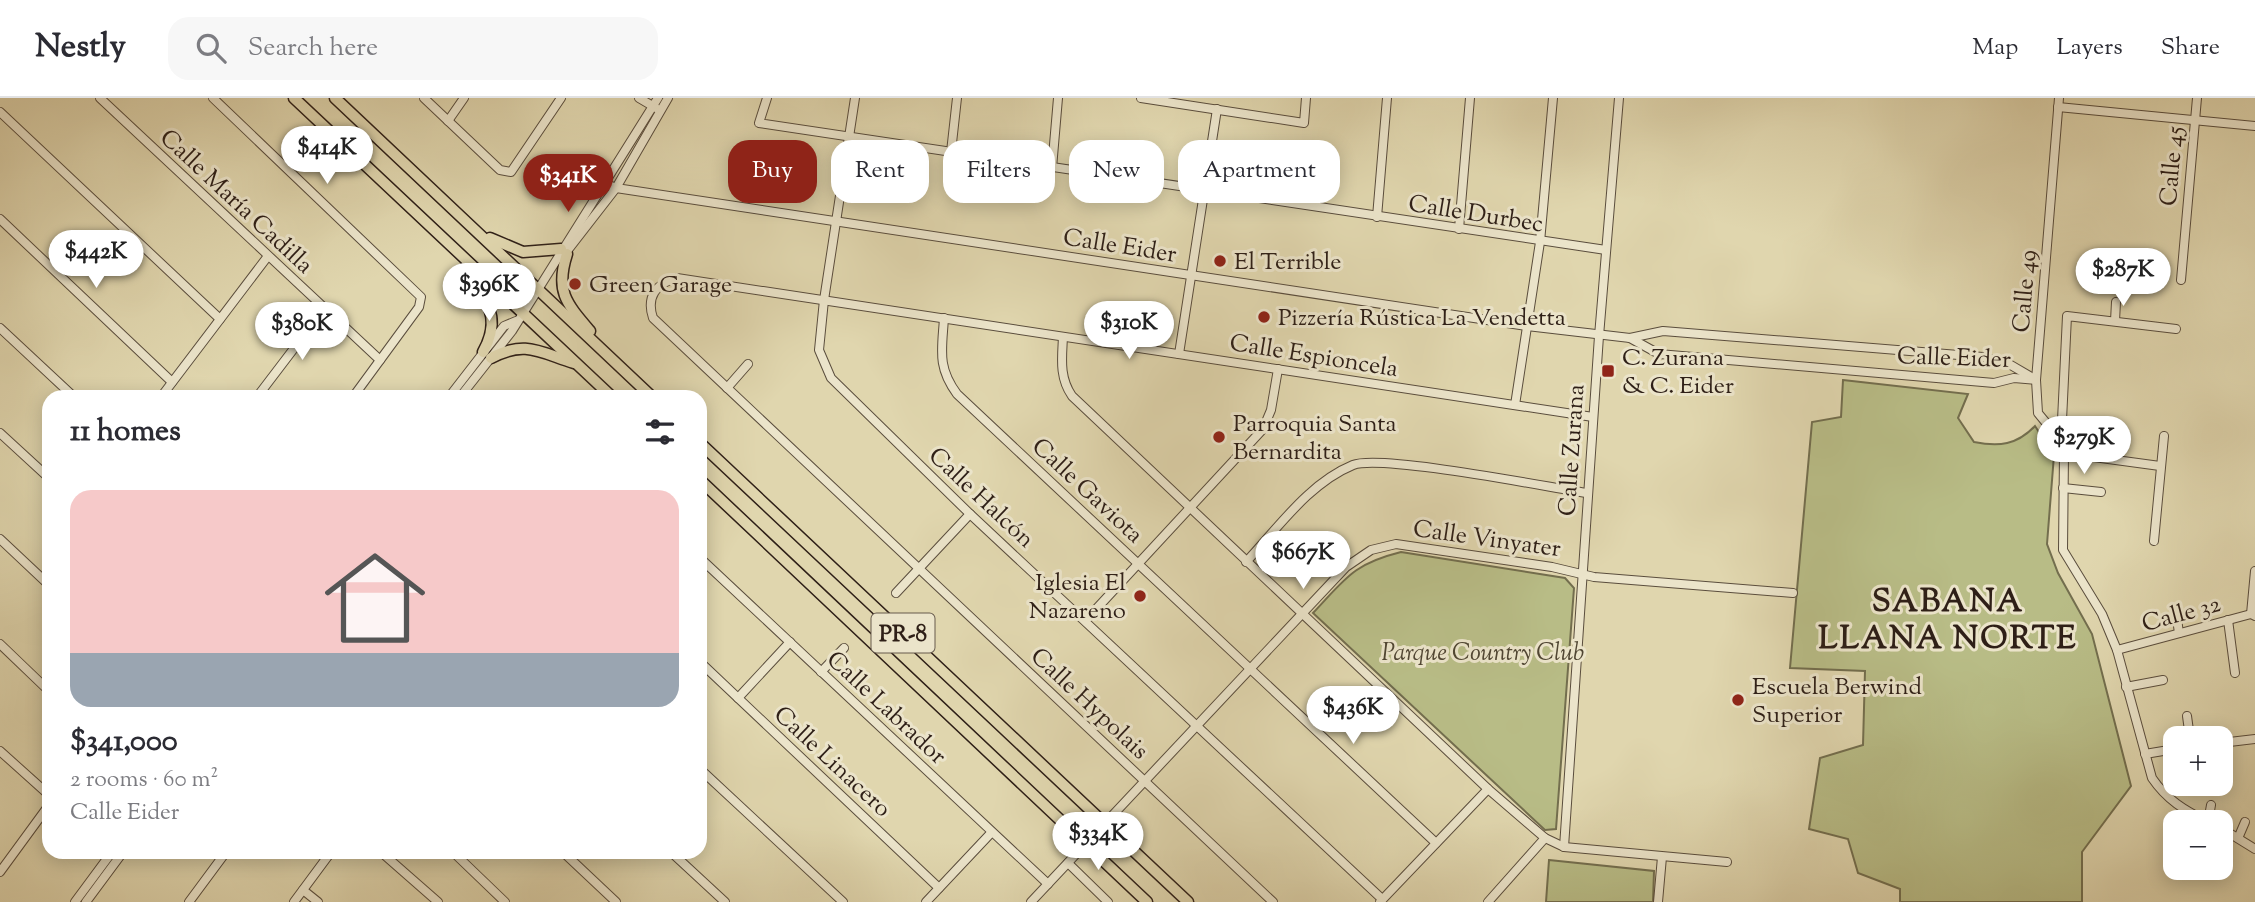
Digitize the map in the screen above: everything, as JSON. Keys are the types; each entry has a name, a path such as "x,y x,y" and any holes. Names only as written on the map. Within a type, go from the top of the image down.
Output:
{"main road":[{"path":"294,98 466,260 520,316 605,390"},
{"path":"335,98 645,390"},
{"path":"477,232 523,252 562,253 562,292 603,351"},
{"path":"466,260 492,315 487,355 524,347 578,365"},
{"name":"PR-8","path":"707,450 1188,902"},
{"name":"PR-8","path":"707,487 1147,902"}],"street":[{"name":"Calle María Cadilla","path":"100,98 380,360"},
{"path":"213,98 418,294 419,307 358,390"},
{"path":"424,98 500,170 511,172 561,98"},
{"path":"449,121 464,98"},
{"path":"639,98 658,109"},
{"path":"562,253 616,188 658,109 658,98"},
{"path":"464,390 504,326 520,316 606,184 668,98"},
{"name":"Calle Durbec","path":"767,98 759,123 943,151"},
{"name":"Calle Halcón","path":"855,98 835,221 819,350 831,378 970,514 1086,620 1381,900"},
{"path":"952,140 957,98"},
{"path":"1054,140 1058,98"},
{"path":"1141,98 1304,123 1306,98"},
{"path":"1377,217 1387,98"},
{"path":"1459,229 1470,98"},
{"path":"1515,405 1540,242 1553,98"},
{"name":"Calle Zurana","path":"1564,847 1587,493 1619,98"},
{"name":"Calle 45","path":"2181,280 2197,98"},
{"path":"2058,103 2255,126"},
{"name":"Calle 49","path":"2058,103 2036,380 2038,412 2061,441 2064,453 2063,550 2102,614 2118,650 2152,778 2164,795 2183,810"},
{"path":"1212,140 1217,109"},
{"path":"0,112 220,318"},
{"name":"Calle Durbec","path":"1055,168 1178,187"},
{"name":"Calle Eider","path":"606,184 616,188 1599,336 1630,338 1663,331 1983,357 2009,364 2036,380"},
{"path":"1179,354 1202,203"},
{"name":"Calle Durbec","path":"1284,203 1606,250"},
{"path":"0,219 172,382"},
{"path":"166,390 268,256"},
{"name":"Calle Espioncela","path":"657,287 677,278 1593,417"},
{"name":"Calle Hypolais","path":"657,287 650,298 653,318 1273,902"},
{"path":"2115,321 2116,302"},
{"path":"262,390 324,309"},
{"path":"2061,441 2067,316 2176,329"},
{"name":"Calle Gaviota","path":"944,318 941,362 945,377 957,394 1436,844"},
{"path":"0,328 66,390"},
{"path":"1063,337 1061,367 1066,387 1072,396 1488,789 1545,838 1564,847 1727,862"},
{"name":"Calle Eider","path":"1630,338 1659,354 1994,383 2014,378 2036,380"},
{"path":"455,390 487,355"},
{"path":"727,388 748,365"},
{"path":"1086,620 1263,429 1271,410 1278,369"},
{"path":"0,433 42,472"},
{"path":"2154,541 2164,436"},
{"path":"2064,453 2160,466"},
{"path":"1246,562 1320,483 1355,464 1390,463 1587,493"},
{"path":"2063,488 2101,492"},
{"path":"896,593 970,514"},
{"path":"0,538 42,578"},
{"name":"Calle Vinyater","path":"1031,902 1346,567 1371,550 1396,544 1582,572 1594,577 1793,593"},
{"name":"Calle Labrador","path":"707,565 1048,884"},
{"path":"2253,615 2255,571"},
{"name":"Calle 32","path":"2118,650 2253,615"},
{"path":"2177,619 2179,634"},
{"path":"2228,620 2235,673"},
{"path":"738,698 790,642"},
{"path":"0,644 42,684"},
{"path":"821,672 844,648"},
{"name":"Calle Linacero","path":"707,669 939,888"},
{"path":"2126,687 2163,680"},
{"path":"2187,716 2188,726"},
{"path":"2233,742 2255,739"},
{"path":"0,751 42,789"},
{"path":"2145,754 2163,751"},
{"path":"707,776 843,902"},
{"path":"1381,900 1488,789"},
{"path":"2210,810 2211,805"},
{"path":"0,872 42,815"},
{"path":"2239,836 2245,822"},
{"path":"926,902 992,833"},
{"path":"2233,833 2255,849"},
{"path":"1493,900 1545,838"},
{"path":"1658,902 1662,857"},
{"path":"75,902 107,859"},
{"path":"86,902 118,859"},
{"path":"189,902 221,859"},
{"path":"294,902 326,859"},
{"path":"389,859 438,902"},
{"path":"460,859 505,902"},
{"path":"570,859 616,902"},
{"path":"679,859 725,902"},
{"path":"1068,863 1108,902"},
{"path":"303,890 318,902"}],"green space":[{"path":"1843,380 1968,394 1958,418 1974,442 2007,443 2021,437 2035,426 2054,455 2047,544 2058,573 2092,634 2131,786 2082,852 2082,902 1900,902 1900,889 1858,873 1848,839 1809,829 1820,758 1863,745 1865,671 1790,668 1812,422 1841,417"},
{"name":"Parque Country Club","path":"1401,552 1565,578 1574,588 1556,829 1545,830 1313,613 1343,581 1361,567"},
{"path":"1549,860 1654,871 1653,902 1546,902"}],"place":[{"name":"El Terrible","path":"1220,261"},
{"name":"Green Garage","path":"575,284"},
{"name":"Pizzería Rústica La Vendetta","path":"1264,317"},
{"name":"C. Zurana & C. Eider","path":"1608,371"},
{"name":"Parroquia Santa Bernardita","path":"1219,437"},
{"name":"Iglesia El Nazareno","path":"1140,596"},
{"name":"Escuela Berwind Superior","path":"1738,700"}],"district":[{"name":"SABANA LLANA NORTE","path":"1948,618"}]}
